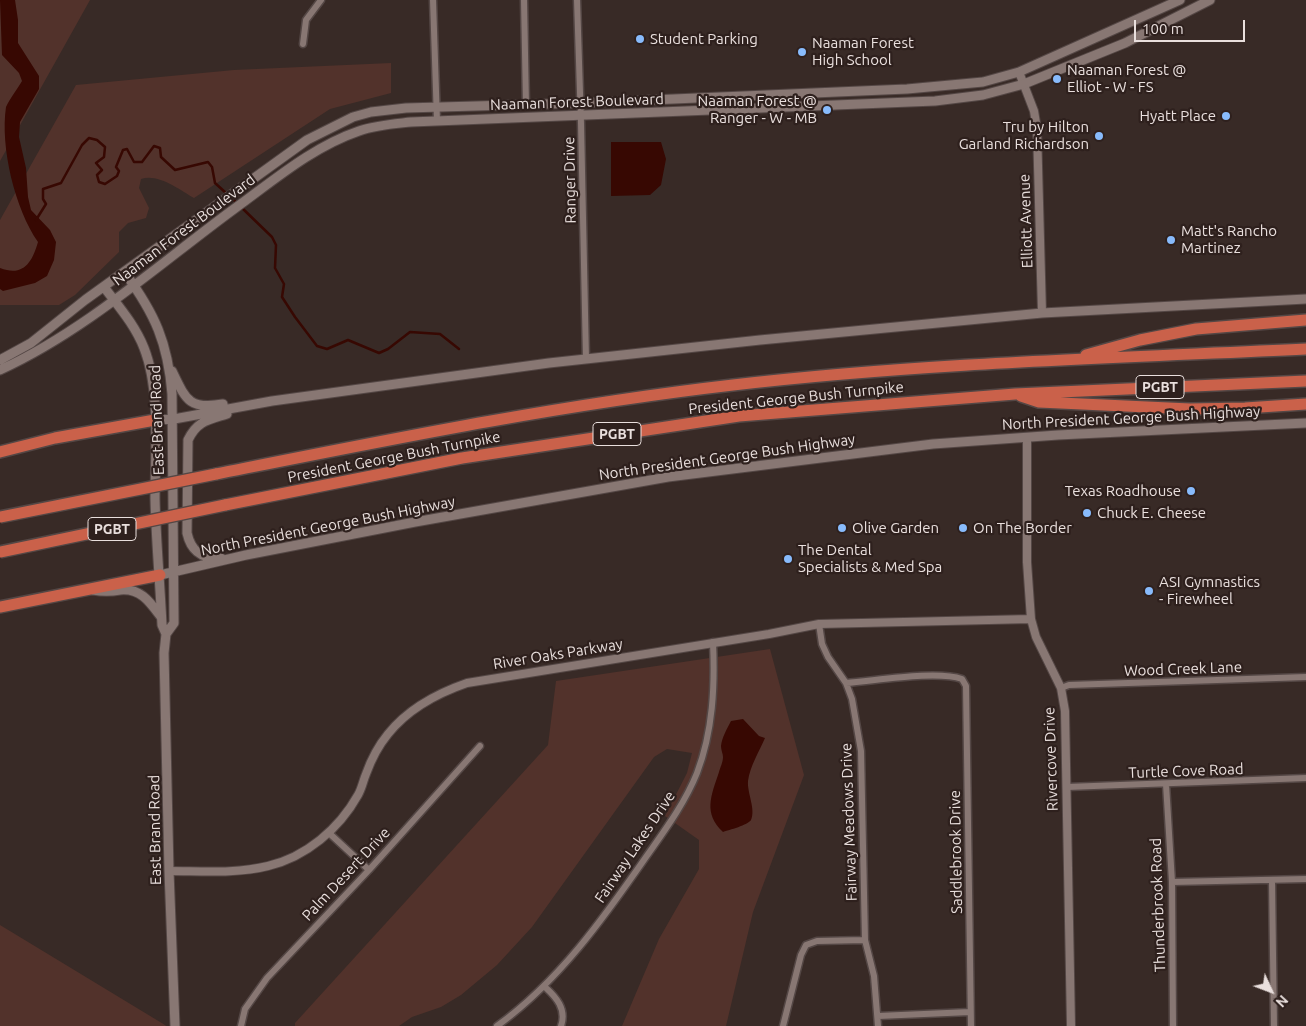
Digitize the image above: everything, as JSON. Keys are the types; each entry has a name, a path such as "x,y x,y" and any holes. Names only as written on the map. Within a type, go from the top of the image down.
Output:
{"highway":[{"path":"1066,360 1140,340 1196,329 1306,320"},
{"name":"President George Bush Turnpike","path":"0,518 490,420 651,395 758,382 856,373 1066,360 1306,349"},
{"name":"President George Bush Turnpike","path":"0,552 462,458 739,416 1014,394 1306,381"},
{"path":"1014,394 1039,402 1148,408 1245,408 1306,404"},
{"path":"0,452 54,438 155,420"},
{"path":"0,607 160,575"}],"main road":[{"name":"Naaman Forest Boulevard","path":"0,360 31,343 65,316 309,139 345,121 371,112 406,108 580,103 905,89 983,82 1019,72 1180,0"},
{"name":"Naaman Forest Boulevard","path":"0,370 61,336 114,300 211,226 317,150 360,131 381,125 437,121 963,99 1024,84 1125,43 1210,0"},
{"path":"1125,43 1137,19"},
{"path":"904,102 905,89"},
{"path":"309,139 317,150"},
{"name":"East Brand Road","path":"125,273 157,324 170,366 174,419 174,623 166,634"},
{"name":"East Brand Road","path":"104,288 134,328 146,354 151,372 155,420 161,618 166,634 164,653 169,871 175,1026"},
{"path":"155,420 174,419 272,401 550,363 760,340 1042,313 1306,299"},
{"path":"170,366 186,397 191,402 201,406 266,398 272,401"},
{"path":"246,555 207,557 197,553 190,544 187,533 188,440 194,430 203,423 227,414 263,406 272,401"},
{"name":"North President George Bush Highway","path":"160,575 246,555 415,522 668,477 898,448 1027,437 1306,423"},
{"path":"90,589 105,593 123,590 138,592 148,600 161,618"}],"street":[{"path":"303,44 306,20 321,0"},
{"path":"433,0 437,121"},
{"path":"524,0 526,105"},
{"name":"Ranger Drive","path":"576,0 581,116 586,360"},
{"name":"Elliott Avenue","path":"1019,72 1034,111 1037,129 1042,313"},
{"name":"Rivercove Drive","path":"1027,437 1027,562 1031,619 1036,637 1061,688 1065,711 1071,1026"},
{"name":"River Oaks Parkway","path":"169,871 241,870 268,866 290,858 311,847 329,833 346,814 359,794 367,772 388,734 414,710 448,689 476,681 769,634 819,624 1031,619"},
{"name":"Fairway Meadows Drive","path":"819,624 822,644 828,657 846,683 852,698 861,751 866,940 874,976 878,1026"},
{"name":"Fairway Lakes Drive","path":"497,1026 544,986 580,947 622,892 684,801 697,773 707,740 714,683 713,642"},
{"name":"Saddlebrook Drive","path":"846,683 954,676 962,679 966,686 971,1026"},
{"name":"Wood Creek Lane","path":"1061,688 1069,685 1306,677"},
{"name":"Palm Desert Drive","path":"241,1026 245,1009 266,978 369,870 480,746"},
{"name":"Turtle Cove Road","path":"1067,787 1306,778"},
{"name":"Thunderbrook Road","path":"1166,784 1172,882 1173,1026"},
{"path":"329,833 369,870"},
{"path":"1172,882 1306,879"},
{"path":"1272,881 1274,1026"},
{"path":"783,1026 800,955 806,945 817,941 866,940"},
{"path":"544,986 560,1004 563,1021 561,1026"},
{"path":"878,1016 970,1012"}],"shaded area":[{"path":"0,0 90,0 0,161"},
{"path":"0,0 15,0 18,20 18,43 39,76 39,89 20,122 19,137 26,168 31,210 50,230 56,242 54,260 47,276 35,283 3,291 0,289 0,268 15,271 21,269 33,256 38,242 22,213 7,159 5,140 6,107 22,81 19,73 2,55"},
{"path":"391,63 391,93 330,109 194,198 162,180 154,178 141,179 139,188 149,208 146,218 128,223 119,232 119,252 75,295 59,305 0,305 0,220 76,85 234,70"},
{"path":"611,142 661,142 666,159 661,185 650,195 611,196"},
{"path":"770,649 804,775 753,912 726,1026 622,1026 659,939 699,869 699,840 665,816 687,773 692,753 667,749 654,757 532,927 497,965 461,995 441,1007 412,1017 399,1026 295,1026 295,1023 548,745 556,681"},
{"path":"743,719 759,736 765,738 753,764 748,781 752,816 751,820 746,824 723,832 713,818 710,804 711,797 723,761 721,746 724,736 731,721"},
{"path":"0,925 165,1025 166,1026 0,1026"}],"waterway":[{"path":"36,220 46,204 43,199 43,189 61,183 82,145 89,138 97,140 105,147 104,157 96,163 102,170 97,175 99,182 105,184 117,176 119,171 116,167 123,150 127,149 134,162 142,162 154,146 160,148 161,157 175,170 208,162 212,167 215,183 237,203"},
{"path":"241,207 272,237 276,245 275,268 284,284 282,297 317,346 327,349 348,340 379,353 388,349 410,332 440,334 459,349"}],"place":[{"name":"Student Parking","path":"640,39"},
{"name":"Naaman Forest High School","path":"802,52"},
{"name":"Naaman Forest @ Elliot - W - FS","path":"1057,79"},
{"name":"Naaman Forest @ Ranger - W - MB","path":"827,110"},
{"name":"Hyatt Place","path":"1226,116"},
{"name":"Tru by Hilton Garland Richardson","path":"1099,136"},
{"name":"Matt's Rancho Martinez","path":"1171,240"},
{"name":"Texas Roadhouse","path":"1191,491"},
{"name":"Chuck E. Cheese","path":"1087,513"},
{"name":"Olive Garden","path":"842,528"},
{"name":"On The Border","path":"963,528"},
{"name":"The Dental Specialists & Med Spa","path":"788,559"},
{"name":"ASI Gymnastics - Firewheel","path":"1149,591"}]}
